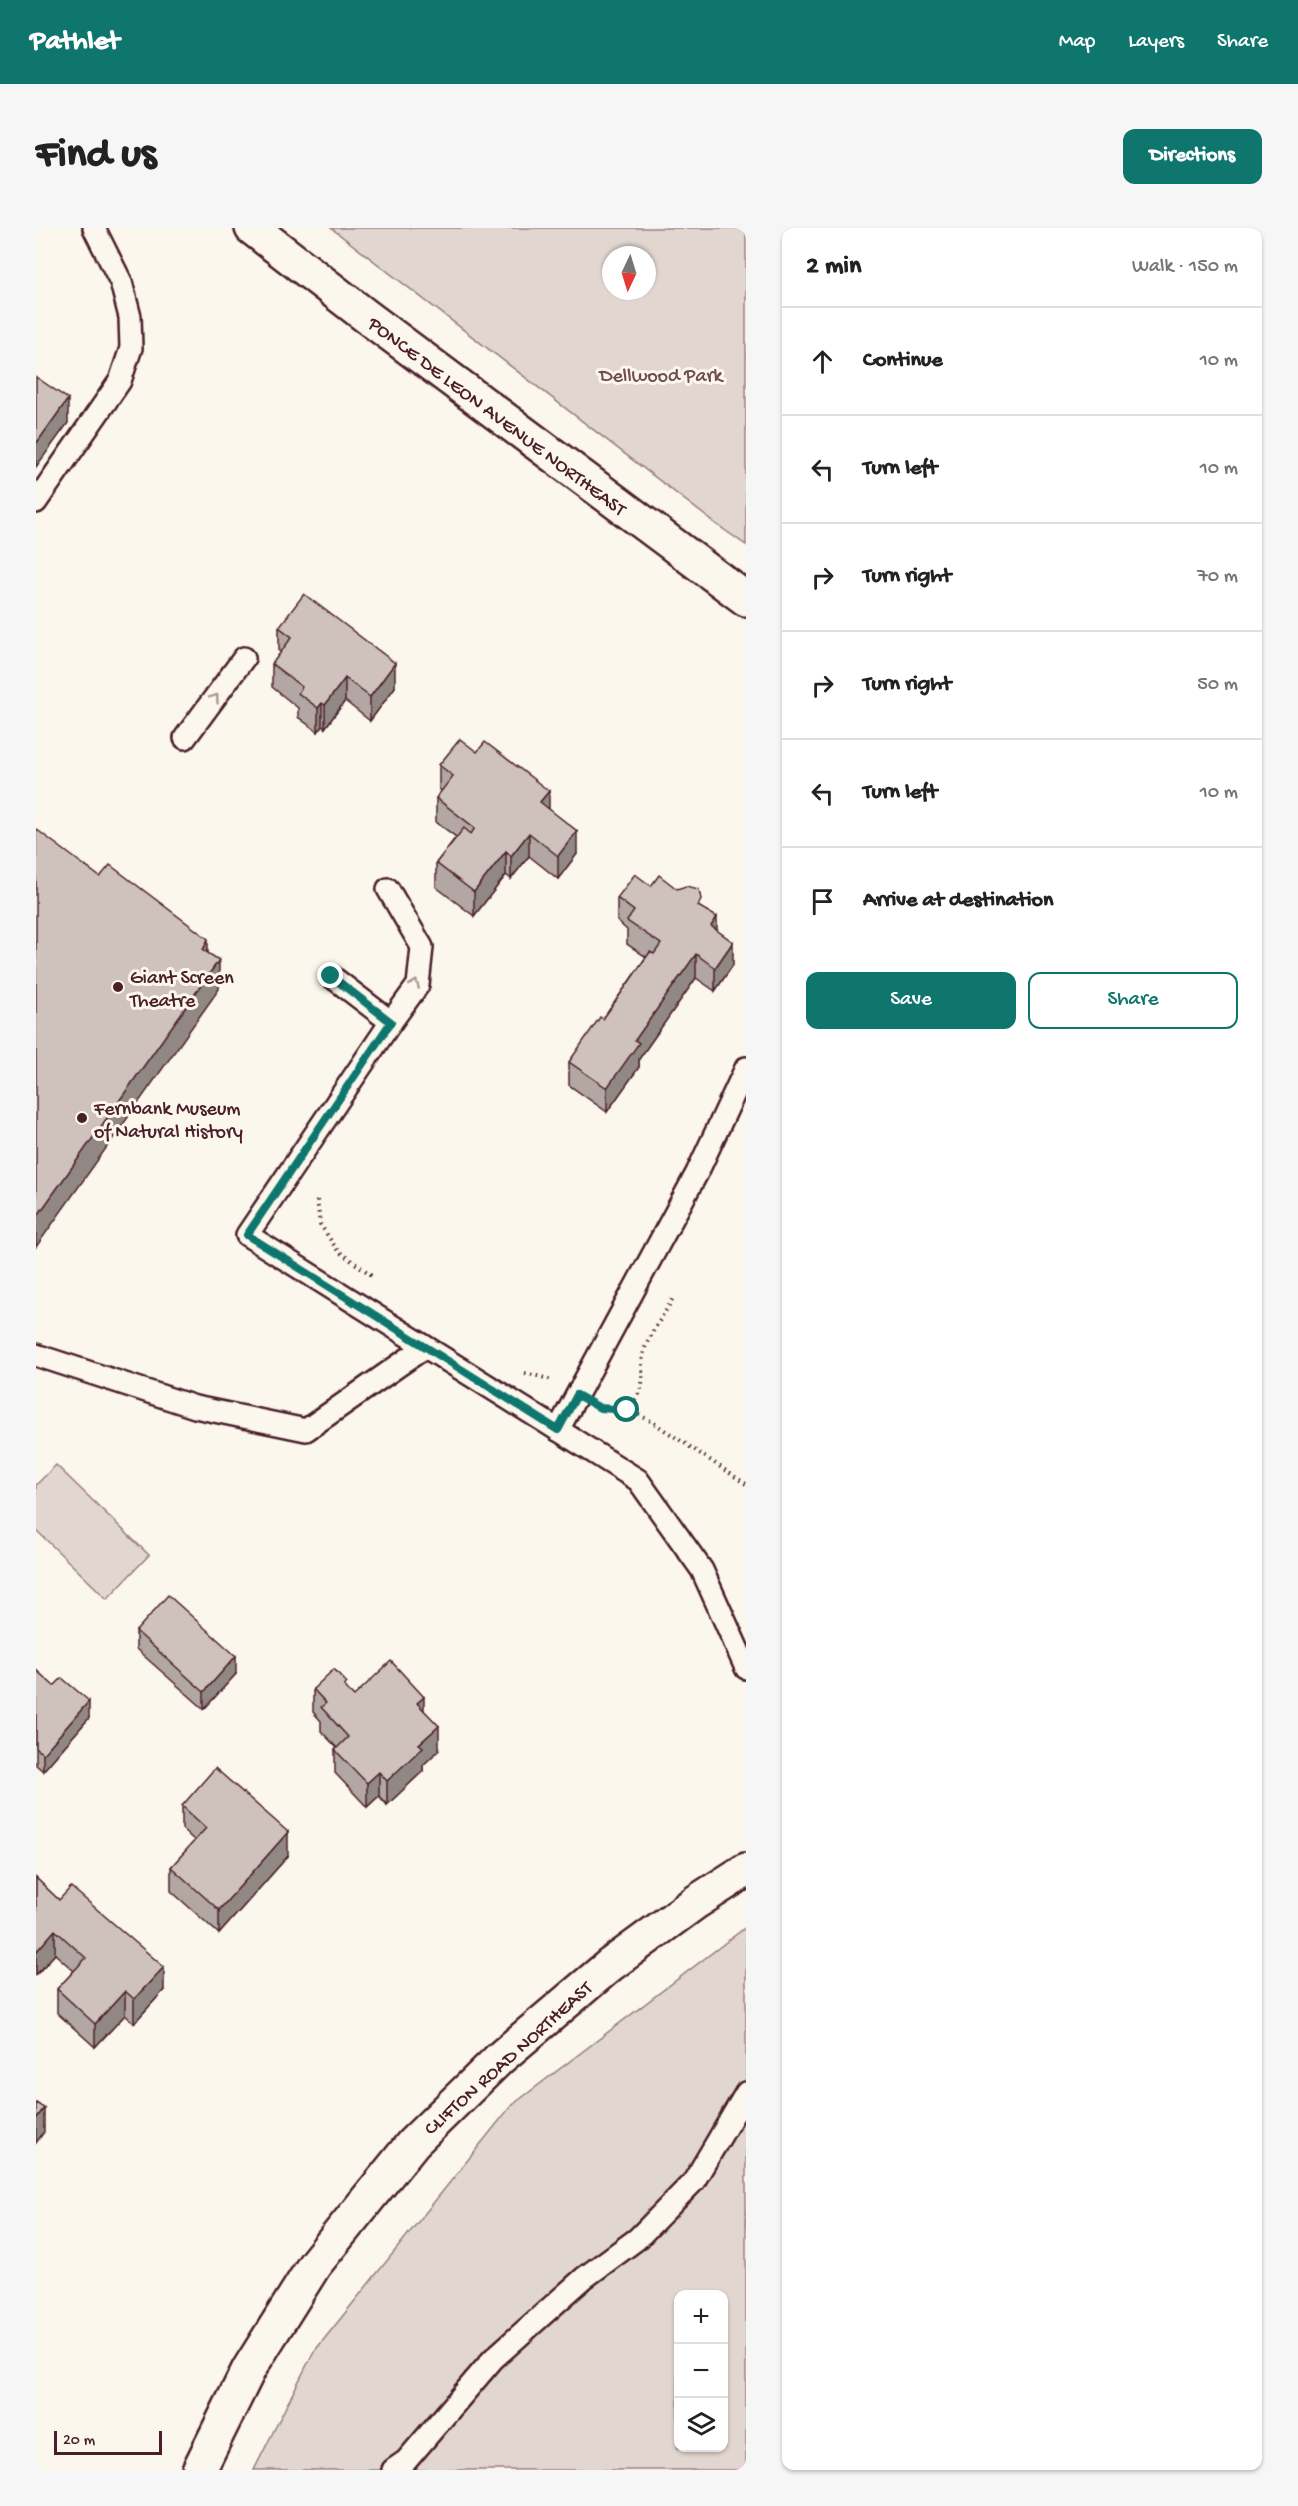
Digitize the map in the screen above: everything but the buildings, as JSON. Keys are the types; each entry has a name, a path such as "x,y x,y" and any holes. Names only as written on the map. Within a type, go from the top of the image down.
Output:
{"main road":[{"name":"PONCE DE LEON AVENUE NORTHEAST","path":"252,228 394,338 746,599"},
{"name":"CLIFTON ROAD NORTHEAST","path":"199,2470 249,2369 315,2264 413,2143 500,2058 610,1965 696,1902 746,1870"}],"lane":[{"path":"36,502 120,381 130,348 130,316 121,282 94,228"},
{"path":"185,738 244,658"},
{"path":"388,889 422,947 418,985 247,1235 638,1480 702,1570 746,1668"},
{"path":"331,976 391,1022"},
{"path":"558,1430 697,1173 746,1068"},
{"path":"36,1355 195,1407 306,1430 425,1347"},
{"path":"393,2470 406,2461 493,2359 584,2278 637,2239 694,2181 746,2093"}],"path":[{"path":"317,1200 320,1224 338,1251 378,1280"},
{"path":"627,1410 639,1396 643,1382 645,1348 674,1298"},
{"path":"516,1371 551,1378 600,1408 627,1410 651,1421 746,1484"}],"green space":[{"name":"Dellwood Park","path":"331,228 746,228 746,545 716,524"},
{"path":"56,1465 149,1555 107,1599 36,1530 36,1485"},
{"path":"746,1927 746,2470 254,2470 313,2353 511,2106"}],"place":[{"name":"Giant Screen Theatre","path":"118,987"},
{"name":"Fernbank Museum of Natural History","path":"82,1118"}],"route":[{"path":"331,976 391,1022 247,1235 558,1430 577,1395 600,1408 627,1410"}]}
